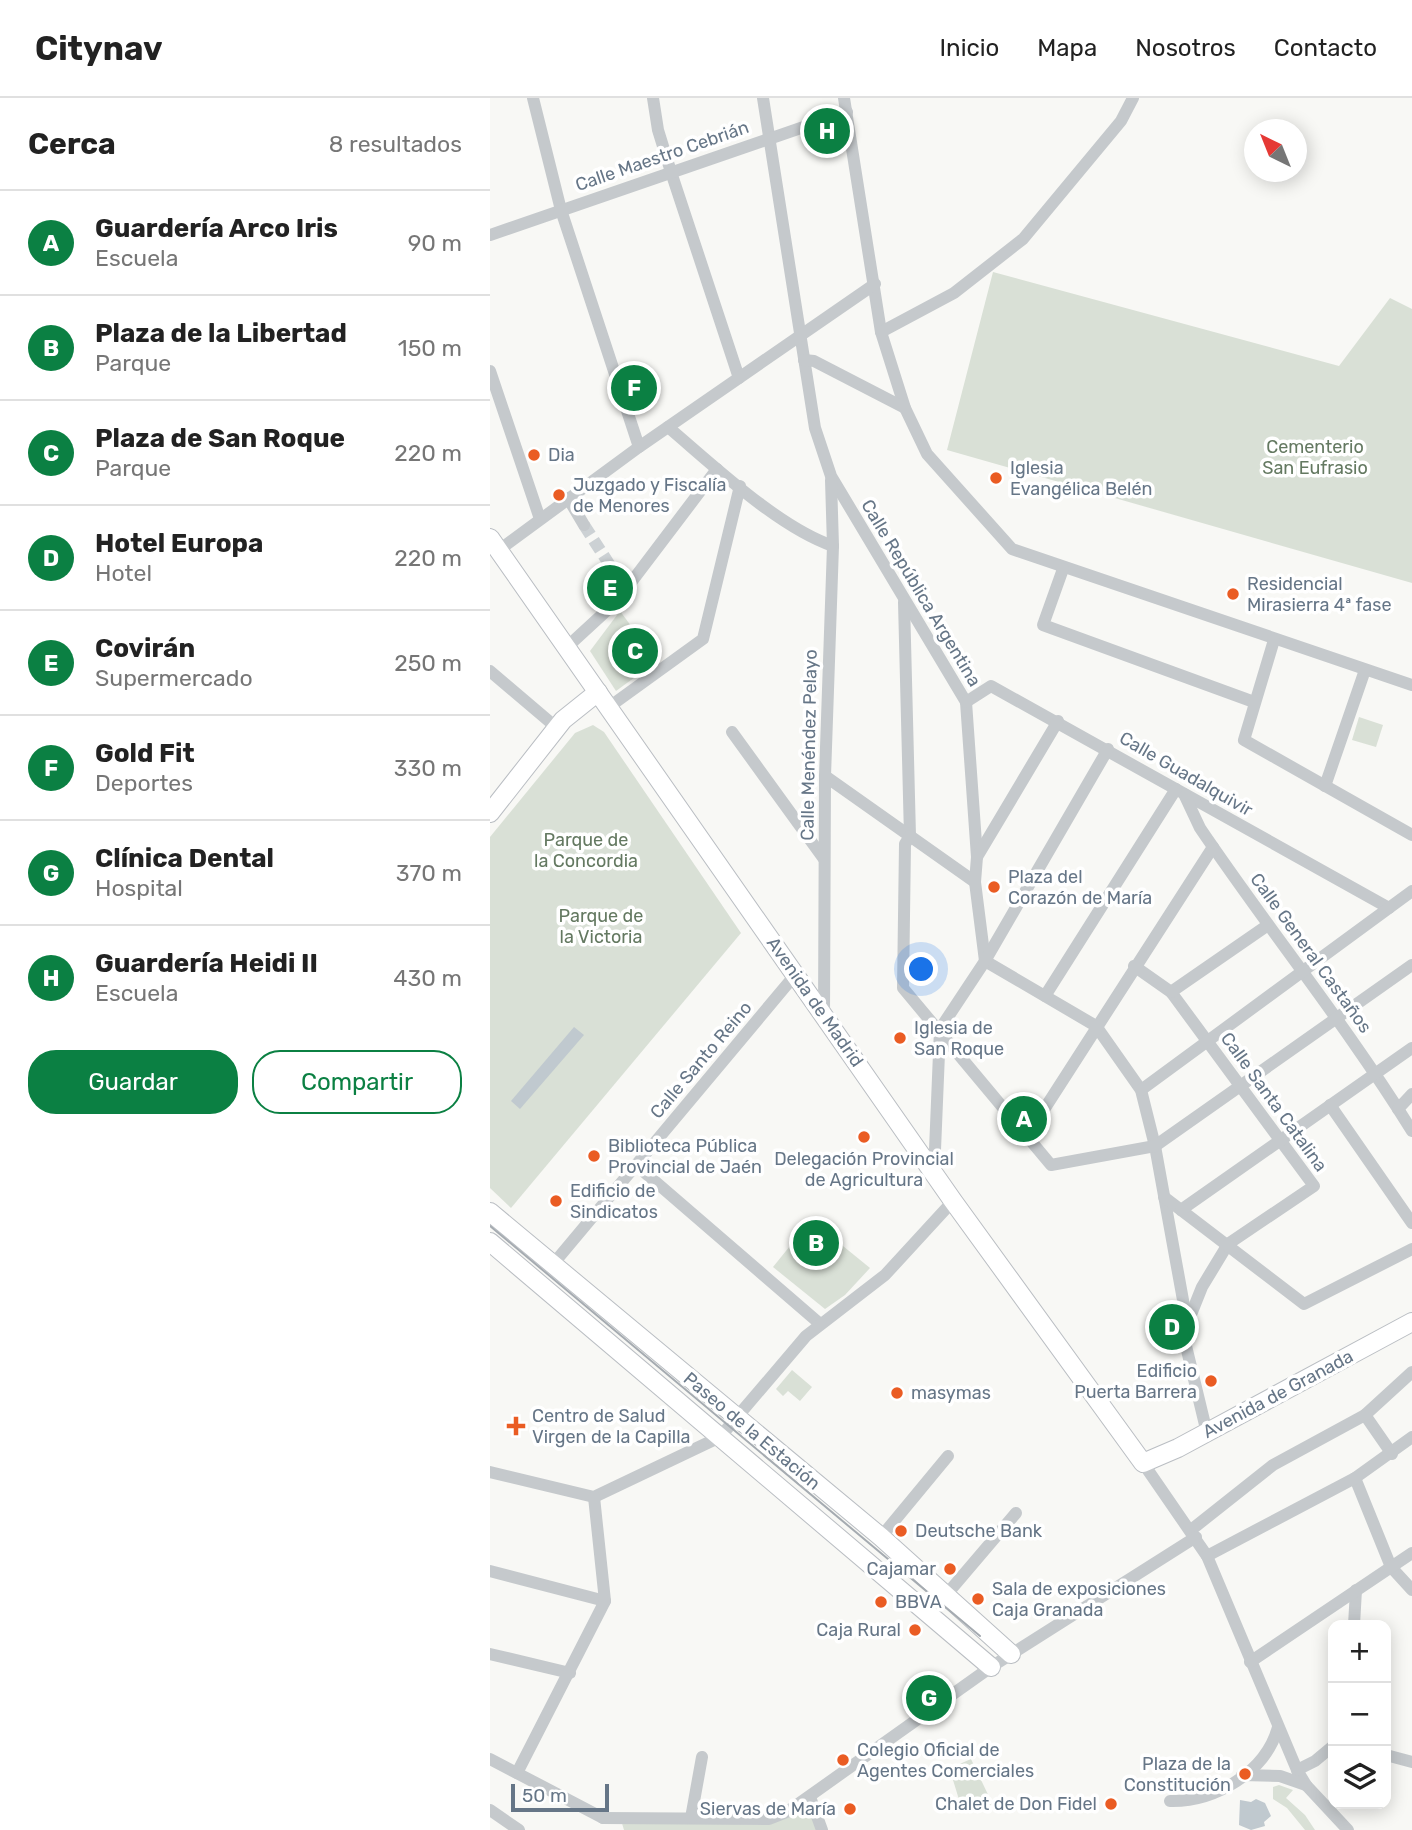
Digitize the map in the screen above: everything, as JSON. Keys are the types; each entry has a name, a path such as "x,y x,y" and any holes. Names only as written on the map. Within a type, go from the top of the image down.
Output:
{"street":[{"path":"533,98 561,210 639,447"},
{"path":"653,98 658,130 739,378"},
{"name":"Calle República Argentina","path":"763,98 815,428 831,476 966,702 977,857 975,882 985,961"},
{"path":"844,98 881,332 905,408 927,454 1012,549 1063,569 1412,685"},
{"path":"881,332 954,293 1023,239 1121,121 1133,98"},
{"name":"Calle Maestro Cebrián","path":"490,235 846,112"},
{"path":"494,544 540,519 800,333 874,284"},
{"path":"804,359 814,361 905,408"},
{"path":"490,371 540,519"},
{"path":"876,394 895,376"},
{"path":"668,427 717,469 810,538 833,546"},
{"path":"567,647 626,590 717,469"},
{"name":"Calle Menéndez Pelayo","path":"824,1015 824,817 833,546 831,476"},
{"path":"490,813 571,712 604,699 704,639 740,486"},
{"path":"568,498 584,525"},
{"name":"Avenida de Madrid","path":"494,544 953,1201 1143,1463"},
{"path":"611,567 626,590"},
{"path":"1063,569 1043,625 1254,702"},
{"path":"904,601 910,836 905,844 903,988 940,1028 1051,1165 1155,1146 1412,965"},
{"path":"1274,640 1244,740 1412,835"},
{"path":"1325,786 1365,670"},
{"path":"490,671 557,728"},
{"name":"Calle Guadalquivir","path":"966,702 991,686 1389,908"},
{"path":"977,857 1058,721"},
{"path":"732,732 825,860"},
{"path":"934,1174 940,1028 985,961 1108,749"},
{"path":"825,776 851,797 975,882"},
{"path":"1045,996 1180,791"},
{"name":"Calle General Castaños","path":"1180,791 1213,847 1336,1020 1376,1071 1412,1131"},
{"path":"824,817 834,804 851,797"},
{"path":"1027,1136 1213,847"},
{"path":"1142,1090 1207,1039 1412,891"},
{"path":"1171,992 1268,925"},
{"path":"985,961 1096,1026 1142,1090 1187,1322 1186,1346 1207,1433"},
{"name":"Calle Santa Catalina","path":"1134,966 1171,992 1282,1139 1314,1186 1228,1244"},
{"name":"Calle Santo Reino","path":"554,1263 795,975"},
{"path":"1181,1210 1412,1048"},
{"path":"1398,1109 1412,1094"},
{"path":"1330,1105 1412,1223"},
{"path":"636,1165 819,1323"},
{"path":"1164,1197 1304,1304 1412,1249"},
{"path":"490,1472 594,1497 720,1437 819,1323 851,1304 884,1275 953,1201"},
{"name":"Paseo de la Estación","path":"490,1212 881,1536 1011,1654"},
{"name":"Paseo de la Estación","path":"490,1242 991,1667"},
{"path":"1187,1322 1202,1287 1228,1244"},
{"name":"Avenida de Granada","path":"1143,1463 1207,1433 1412,1322"},
{"path":"490,1759 603,1826 691,1818 769,1819 810,1797 991,1667 1193,1533 1273,1465 1365,1415 1412,1372"},
{"path":"1365,1415 1392,1454"},
{"path":"1207,1556 1355,1478 1392,1454 1412,1437"},
{"path":"881,1536 948,1456"},
{"path":"1143,1463 1207,1556 1297,1769 1306,1784 1348,1830"},
{"path":"1355,1478 1391,1567 1412,1590"},
{"path":"517,1773 605,1601 594,1497"},
{"path":"947,1594 1016,1513"},
{"path":"1250,1662 1412,1553"},
{"path":"490,1571 605,1601"},
{"path":"1354,1620 1356,1590"},
{"path":"490,1654 570,1672"},
{"path":"1170,1801 1205,1798 1242,1775 1273,1745 1278,1727"},
{"path":"1297,1769 1328,1749"},
{"path":"1391,1755 1411,1757"},
{"path":"691,1818 702,1757"},
{"path":"1242,1775 1280,1776 1306,1784"},
{"path":"810,1797 822,1830"},
{"path":"490,1810 519,1830"}],"green space":[{"name":"Cementerio San Eufrasio","path":"993,272 1339,366 1390,298 1412,309 1412,583 947,450"},
{"path":"620,611 657,661 616,691 590,651"},
{"path":"1359,717 1383,725 1376,747 1352,740"},
{"name":"Parque de la Concordia","path":"593,725 604,732 741,933 511,1208 490,1188 490,837 575,733"},
{"path":"811,1220 870,1268 845,1295 825,1309 773,1267"},
{"path":"792,1370 812,1387 800,1401 788,1391 783,1396 776,1389"},
{"path":"971,1759 993,1805 961,1806 953,1780 959,1776 955,1766"},
{"path":"1279,1785 1293,1790 1286,1798 1305,1815 1315,1830 1305,1830 1287,1808 1273,1799 1273,1787"},
{"path":"813,1810 820,1830 624,1830 621,1820 764,1825"}],"shaded area":[{"path":"574,1027 584,1035 520,1109 511,1101"},
{"path":"1256,1799 1265,1803 1271,1816 1264,1822 1265,1826 1251,1830 1239,1825 1240,1800 1251,1802"}],"tunnel":[{"path":"584,525 611,567"}],"tram line":[{"path":"490,1226 980,1636"}],"place":[{"name":"Guardería Heidi II","path":"827,131"},
{"name":"Gold Fit","path":"634,388"},
{"name":"Dia","path":"534,455"},
{"name":"Iglesia Evangélica Belén","path":"996,478"},
{"name":"Juzgado y Fiscalía de Menores","path":"559,495"},
{"name":"Covirán","path":"610,588"},
{"name":"Residencial Mirasierra 4ª fase","path":"1233,594"},
{"name":"Plaza de San Roque","path":"635,651"},
{"name":"Plaza del Corazón de María","path":"994,887"},
{"name":"Iglesia de San Roque","path":"900,1038"},
{"name":"Guardería Arco Iris","path":"1024,1119"},
{"name":"Delegación Provincial de Agricultura","path":"864,1137"},
{"name":"Biblioteca Pública Provincial de Jaén","path":"594,1156"},
{"name":"Edificio de Sindicatos","path":"556,1201"},
{"name":"Plaza de la Libertad","path":"816,1243"},
{"name":"Hotel Europa","path":"1172,1327"},
{"name":"Edificio Puerta Barrera","path":"1211,1381"},
{"name":"masymas","path":"897,1393"},
{"name":"Centro de Salud Virgen de la Capilla","path":"516,1426"},
{"name":"Deutsche Bank","path":"901,1531"},
{"name":"Cajamar","path":"950,1569"},
{"name":"Sala de exposiciones Caja Granada","path":"978,1599"},
{"name":"BBVA","path":"881,1602"},
{"name":"Caja Rural","path":"915,1630"},
{"name":"Clínica Dental","path":"929,1698"},
{"name":"Colegio Oficial de Agentes Comerciales","path":"843,1760"},
{"name":"Plaza de la Constitución","path":"1245,1774"},
{"name":"Chalet de Don Fidel","path":"1111,1804"},
{"name":"Siervas de María","path":"850,1809"}],"park label":[{"name":"Parque de la Victoria","path":"601,926"}]}
